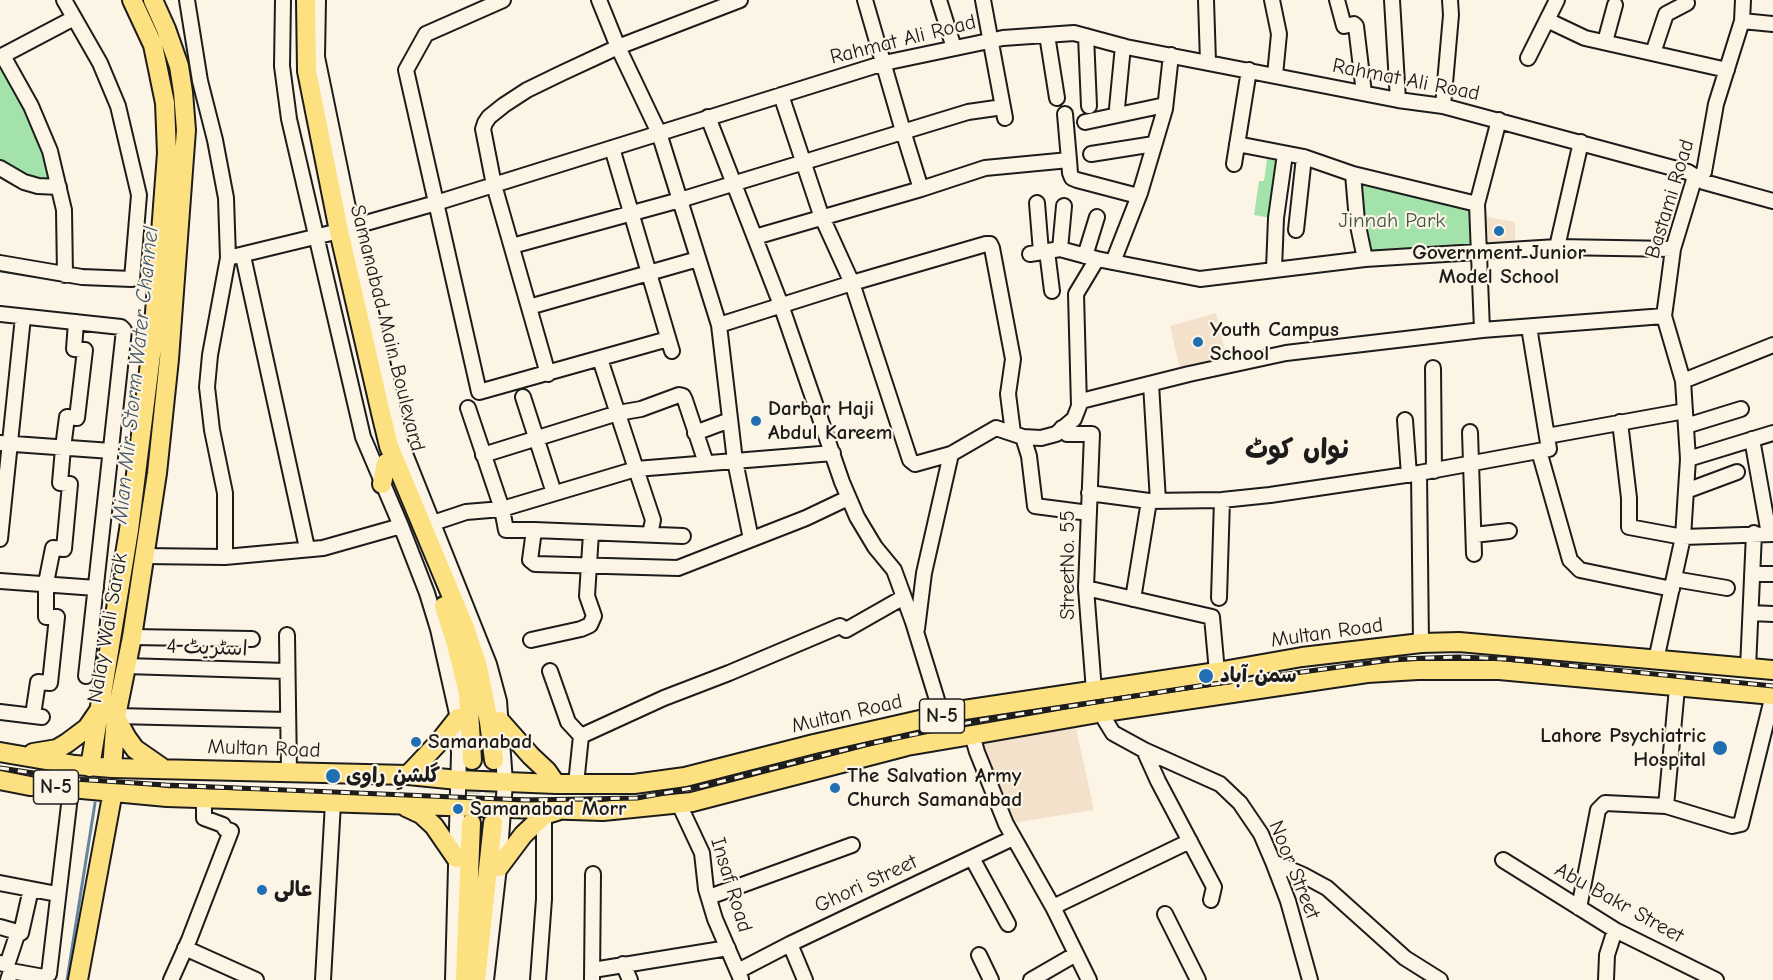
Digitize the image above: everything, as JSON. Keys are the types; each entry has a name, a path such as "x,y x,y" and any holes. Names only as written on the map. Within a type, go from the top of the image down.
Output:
{"main road":[{"name":"Nalay Wali Sarak","path":"90,767 126,666 156,473 167,153 165,103 153,45 132,0"},
{"name":"Nalay Wali Sarak","path":"112,768 107,714 129,530 160,358 186,130 179,66 153,0"},
{"name":"Samanabad Main Boulevard","path":"298,0 300,71 335,232 381,412 392,465 456,644 468,693 472,760"},
{"name":"Samanabad Main Boulevard","path":"306,0 307,70 335,232"},
{"name":"Samanabad Main Boulevard","path":"392,465 465,628 478,668 494,760"},
{"path":"382,484 392,465 414,476"},
{"name":"Multan Road","path":"0,752 90,767 162,767 408,775 458,780 556,784 634,783 685,777 814,744 1020,700 1094,691 1302,657 1421,643 1459,642 1773,670"},
{"path":"1543,674 1545,649"},
{"name":"N-5","path":"0,780 30,786 168,797 457,806 551,813 603,811 692,802 897,749 972,735 1104,712 1367,673 1462,670 1543,674 1773,695"},
{"path":"19,755 57,749 107,714 135,748 162,767"},
{"path":"408,775 440,742 458,718"},
{"path":"500,721 547,771 556,784"},
{"path":"78,980 112,791"},
{"path":"400,805 421,814 434,826 456,858"},
{"path":"499,867 523,835 551,813"},
{"path":"465,980 471,823"},
{"path":"476,980 493,823"}],"street":[{"path":"0,263 65,275 132,279 139,195 118,106 100,63 64,0"},
{"path":"187,0 200,81 226,198 228,258 210,355 207,387 212,430 225,493 225,557"},
{"path":"283,0 282,66 289,119 335,232 400,441 489,664 499,701 505,782 499,867 486,980"},
{"path":"318,0 317,57 334,130 335,232 363,437 427,593 438,628 458,718 453,980"},
{"path":"503,0 426,34 408,66 407,75 479,392 600,358 670,345 612,148"},
{"path":"599,0 618,47 659,133 719,325 735,461 751,539"},
{"path":"548,374 495,185 483,129 489,117 527,90 618,47 740,0"},
{"path":"865,0 921,189"},
{"path":"939,0 954,48"},
{"path":"512,246 680,200 968,112 1004,112 983,0"},
{"path":"1206,0 1208,62"},
{"path":"1272,0 1279,34 1275,75"},
{"path":"1337,0 1348,24 1364,93"},
{"path":"1392,0 1398,100"},
{"path":"1443,106 1451,15 1450,0"},
{"path":"1528,58 1557,0"},
{"name":"Bastami Road","path":"1656,660 1683,537 1688,459 1683,381 1664,316 1673,249 1694,183 1704,172 1716,104 1742,21 1743,0"},
{"path":"1605,42 1612,2"},
{"path":"1653,53 1666,14 1687,3"},
{"path":"65,275 64,210 50,151 35,115 2,56 74,18"},
{"path":"1547,20 1585,38 1727,70"},
{"path":"1742,21 1773,24"},
{"name":"Rahmat Ali Road","path":"228,258 335,232 436,203 884,63 992,40 1074,33 1123,46 1398,100 1443,106 1688,172 1704,182 1773,201"},
{"path":"1047,34 1057,98"},
{"path":"1086,36 1089,106"},
{"path":"1117,108 1123,46"},
{"path":"1113,262 1138,196 1165,105 1171,55"},
{"path":"1234,164 1249,70"},
{"path":"781,94 822,218 852,283 910,460 915,464 951,454 996,428 1018,435 1041,438 1056,434 1074,419 1081,402 1286,353 1482,330 1664,316"},
{"path":"1085,123 1165,105"},
{"path":"1065,114 1072,178 1138,196"},
{"path":"708,117 781,305 849,498 863,527 894,570 942,716"},
{"path":"1482,330 1477,204 1499,120"},
{"path":"1557,247 1581,142"},
{"path":"1091,154 1154,144"},
{"path":"1237,144 1304,157 1353,174 1477,204"},
{"path":"1274,269 1276,218 1285,154"},
{"path":"1296,230 1304,157"},
{"path":"754,237 921,189 985,168 1069,160"},
{"path":"0,168 24,182 38,186 59,187"},
{"path":"1353,174 1357,221 1365,258"},
{"path":"1037,203 1052,291"},
{"path":"1045,252 1064,206"},
{"path":"1079,406 1076,294 1091,257 1097,217"},
{"path":"719,325 852,283 986,243 990,244 1013,359 1008,394 1018,435 1029,456 1035,506 1089,513"},
{"path":"1045,252 1091,257 1200,279 1365,258 1557,247 1673,249"},
{"path":"243,256 307,548"},
{"path":"529,306 698,260"},
{"path":"0,314 121,327 124,330 86,676"},
{"path":"0,539 5,444 23,317"},
{"path":"0,712 38,716 38,682 50,683 57,617 46,617 46,583 53,548 64,549 70,484 60,483 63,448 67,417 77,418 85,350 74,349 76,322"},
{"path":"1089,493 1154,501 1222,500 1434,471 1549,449 1529,327"},
{"path":"1683,381 1773,345"},
{"path":"600,358 653,520 650,534"},
{"path":"1433,368 1434,471"},
{"path":"1133,599 1154,501 1151,384"},
{"path":"483,454 618,413 641,409 679,395 683,396 706,463"},
{"path":"522,397 554,493"},
{"path":"468,408 502,509 506,530 683,536"},
{"path":"1686,426 1740,409"},
{"path":"1547,436 1685,411"},
{"path":"696,433 730,420"},
{"path":"1405,420 1414,474 1421,643"},
{"path":"1620,422 1629,498 1629,527 1683,537 1771,534 1752,439"},
{"name":"StreetNo. 55","path":"1062,428 1067,434 1092,434 1086,588 1094,691"},
{"path":"1470,432 1474,554"},
{"path":"1688,459 1773,433"},
{"path":"5,444 111,451"},
{"path":"1539,451 1570,561 1580,570 1673,584 1727,588"},
{"path":"433,524 466,512 502,509 636,469 833,453"},
{"path":"916,634 924,573 951,454"},
{"path":"1686,491 1737,472"},
{"path":"534,530 530,560 532,563 678,568 806,518 849,498"},
{"path":"1219,598 1222,500"},
{"path":"143,556 225,557 322,548 401,526"},
{"path":"1474,535 1509,531"},
{"path":"531,640 590,625 594,615 587,596 591,533"},
{"path":"1748,668 1754,533"},
{"path":"1752,574 1773,574"},
{"path":"0,581 96,588"},
{"path":"1086,588 1212,617 1217,672"},
{"path":"581,736 664,698 840,626 846,630 904,597"},
{"path":"1751,613 1773,614"},
{"path":"287,635 289,772"},
{"path":"132,637 252,639"},
{"name":"اسٹریٹ 4","path":"126,666 286,671"},
{"path":"550,671 568,722 581,736 576,783"},
{"path":"1666,806 1677,688"},
{"path":"1579,908 1598,810 1605,803 1666,806 1732,826 1741,824 1773,695"},
{"name":"Noor Street","path":"1104,712 1105,720 1113,734 1211,780 1230,792 1261,834 1273,862 1288,901 1310,980"},
{"path":"107,714 287,720"},
{"path":"972,735 1006,824 1053,908 1089,980"},
{"path":"1144,750 1214,886 1211,900"},
{"path":"18,932 7,970 48,978 71,788"},
{"path":"171,980 231,831 225,829 223,825 204,818 204,798"},
{"path":"323,980 333,803"},
{"name":"Insaf Road","path":"679,804 702,853 715,919 740,976"},
{"path":"538,980 551,813"},
{"name":"Ghori Street","path":"740,976 790,944 1013,838"},
{"path":"1053,908 1191,841"},
{"path":"709,897 852,845"},
{"path":"972,858 1008,924"},
{"name":"Abu Bakr Street","path":"1503,860 1615,930 1716,980"},
{"path":"1273,862 1327,888 1406,957 1440,980"},
{"path":"593,874 592,975 623,964 728,948"},
{"path":"0,882 57,894"},
{"path":"0,927 21,933 32,889"},
{"path":"1165,914 1198,980"},
{"path":"1606,980 1607,955 1615,930"},
{"path":"790,944 805,980"},
{"path":"185,948 256,980"},
{"path":"1032,980 1076,954"},
{"path":"979,956 991,980"},
{"path":"623,964 630,980"}],"shaded area":[{"name":"Government Junior Model School","path":"1482,216 1515,222 1515,241 1483,243"},
{"name":"Youth Campus School","path":"1216,313 1227,359 1180,370 1170,326"},
{"path":"1073,715 1094,810 1006,824 966,735"}],"green space":[{"path":"5,49 58,186 25,180 0,164 0,52"},
{"path":"1267,159 1281,161 1271,218 1254,215 1259,181 1264,181"},
{"name":"Jinnah Park","path":"1359,185 1472,210 1470,246 1371,252 1362,219"}],"waterway":[{"name":"Mian Mir Storm Water Channel","path":"149,13 155,29"},
{"name":"Mian Mir Storm Water Channel","path":"140,514 153,413"},
{"name":"Mian Mir Storm Water Channel","path":"112,689 123,624"},
{"name":"Mian Mir Storm Water Channel","path":"102,756 106,728"},
{"name":"Mian Mir Storm Water Channel","path":"67,980 95,803"}],"tunnel":[{"path":"471,821 472,760"},
{"path":"493,821 494,760"}],"railway":[{"path":"0,768 74,779 166,785 526,800 637,798 703,786 864,745 981,720 1199,686 1398,659 1459,657 1506,659 1773,686"}],"place":[{"name":"Government Junior Model School","path":"1499,231"},
{"name":"Youth Campus School","path":"1198,342"},
{"name":"Darbar Haji Abdul Kareem","path":"756,421"},
{"name":"سمن آباد","path":"1206,676"},
{"name":"Samanabad","path":"416,742"},
{"name":"Lahore Psychiatric Hospital","path":"1720,748"},
{"name":"گلشنِ راوی","path":"333,776"},
{"name":"The Salvation Army Church Samanabad","path":"835,788"},
{"name":"Samanabad Morr","path":"458,809"},
{"name":"عالی","path":"262,890"}],"district":[{"name":"نواں کوٹ","path":"1298,450"}]}
